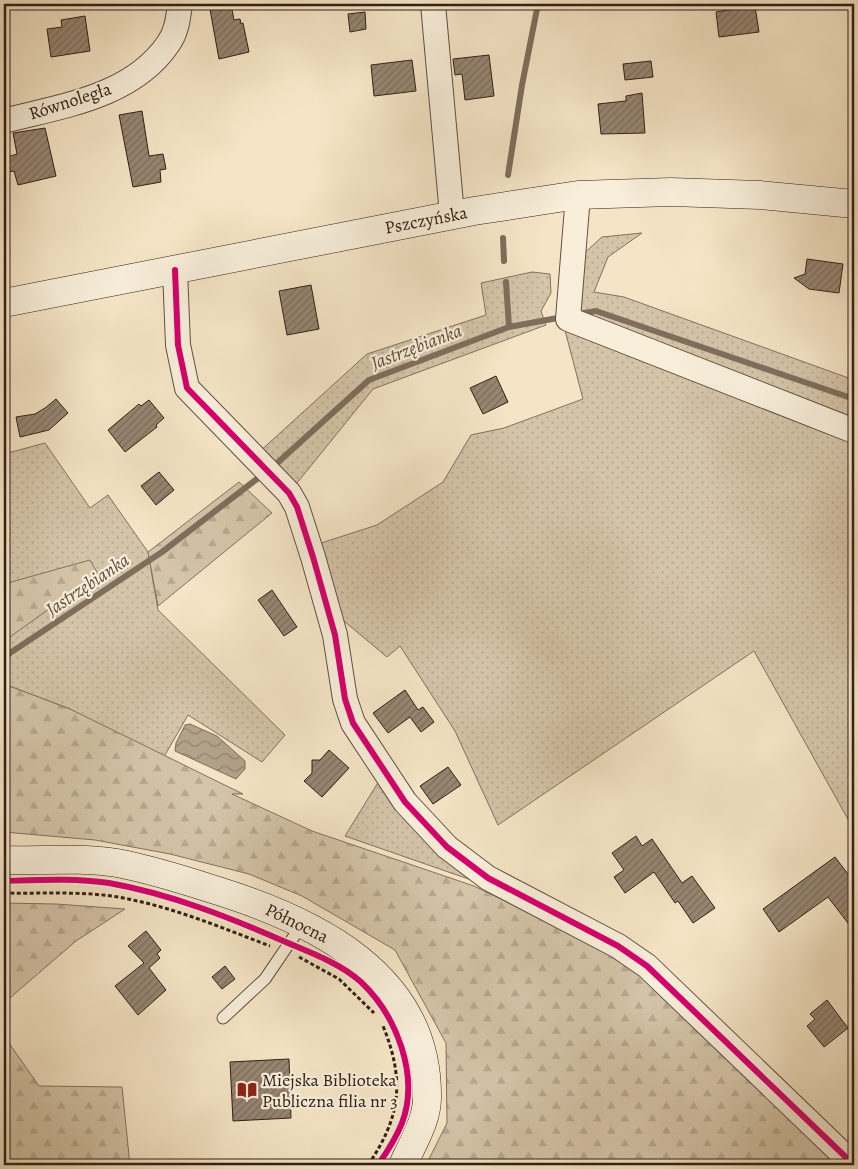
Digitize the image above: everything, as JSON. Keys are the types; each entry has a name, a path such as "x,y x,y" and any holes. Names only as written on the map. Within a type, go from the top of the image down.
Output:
{"street":[{"name":"Równoległa","path":"4,121 92,98 110,91 148,66 168,44 176,28 180,4"},
{"path":"433,4 452,215"},
{"name":"Pszczyńska","path":"4,303 452,215 578,195 671,192 760,195 854,204"},
{"path":"578,195 568,311 854,431"},
{"path":"175,270 178,345 187,388 290,493 297,508 313,557 335,636 346,700 353,723 405,802 447,847 488,878 610,941 647,966 854,1165"},
{"name":"Północna","path":"4,860 116,863 168,876 255,902 303,923 341,946 373,972 396,996 406,1010 414,1028 424,1063 427,1099 424,1117 403,1165"}],"lane":[{"path":"223,1018 265,979 303,923"}],"green space":[{"path":"642,233 608,257 594,292 624,297 854,380 854,830 754,651 498,825 455,731 400,646 387,657 338,616 315,545 377,525 443,482 471,435 504,428 583,399 562,319 581,256 602,237"},
{"path":"532,272 550,274 551,293 541,311 546,325 373,389 293,488 258,453 367,354 486,315 481,283"},
{"path":"45,443 90,508 108,495 148,552 158,610 285,735 262,762 188,715 161,762 70,709 4,684 4,650 6,639 98,574 4,584 4,454"},
{"path":"239,482 272,513 158,606 148,552"},
{"path":"90,560 98,574 7,639 4,650 4,584"},
{"path":"4,684 70,709 243,794 232,794 312,831 474,886 610,952 637,970 842,1165 426,1165 447,1123 446,1043 395,950 302,896 249,874 170,854 95,840 4,832"},
{"path":"379,781 477,882 345,836"},
{"path":"4,903 56,904 125,909 76,941 4,1003"},
{"path":"4,1036 39,1086 122,1087 130,1165 4,1165"}],"water":[{"path":"190,724 217,736 245,761 245,769 236,779 175,751 176,743 185,725"}],"building":[{"path":"209,4 231,4 234,20 240,19 241,24 243,23 249,52 219,59"},
{"path":"755,6 759,32 719,37 716,12"},
{"path":"365,12 366,29 350,32 348,14"},
{"path":"85,16 90,51 51,57 47,29 62,27 61,20"},
{"path":"489,55 494,96 465,100 462,74 455,75 453,59"},
{"path":"412,60 416,91 374,96 371,65"},
{"path":"651,61 653,77 625,80 623,64"},
{"path":"642,93 645,133 601,134 598,104 626,101 626,96"},
{"path":"142,111 149,156 163,154 166,169 160,170 161,182 133,187 119,115"},
{"path":"45,128 56,176 18,185 14,171 4,173 4,158 17,154 13,133"},
{"path":"807,259 843,264 839,293 809,289 794,278 805,274"},
{"path":"311,285 319,329 287,335 279,291"},
{"path":"496,376 508,402 483,414 470,388"},
{"path":"56,399 68,413 49,430 20,437 16,417 35,414"},
{"path":"149,400 164,418 156,425 157,427 125,452 108,430 139,404 141,406"},
{"path":"159,472 174,490 156,505 141,486"},
{"path":"272,590 297,627 284,636 258,600"},
{"path":"405,690 418,710 423,707 434,722 421,732 410,717 388,733 373,713"},
{"path":"329,750 349,768 322,797 304,781 312,773 312,760 320,760"},
{"path":"448,767 461,785 433,804 420,786"},
{"path":"636,836 642,846 652,839 682,883 692,876 715,908 693,923 678,901 675,903 654,872 625,893 614,877 624,870 612,853"},
{"path":"835,857 854,882 854,931 828,897 779,932 763,909"},
{"path":"146,931 161,950 157,954 160,958 149,968 166,990 138,1015 115,986 144,963 128,946"},
{"path":"225,966 235,979 222,989 212,977"},
{"path":"827,1000 848,1028 824,1047 807,1026 815,1019 810,1014"},
{"path":"289,1059 291,1118 233,1121 230,1062"}],"waterway":[{"path":"508,175 522,85 537,9"},
{"path":"503,238 504,261"},
{"path":"506,282 509,327"},
{"name":"Jastrzębianka","path":"578,314 596,311 854,399"},
{"name":"Jastrzębianka","path":"4,657 162,552 275,465 369,380 509,327 563,317"}],"cycle path":[{"path":"175,270 178,345 187,388 289,493 297,507 335,635 345,699 353,723 405,802 447,847 488,878 618,946 647,966 854,1165"},
{"path":"4,881 96,881 178,900 307,951 345,970 361,982 385,1011 394,1028 406,1066 408,1085 407,1105 402,1123 378,1165"}],"place":[{"name":"Miejska Biblioteka Publiczna filia nr 3","path":"247,1090"}]}
